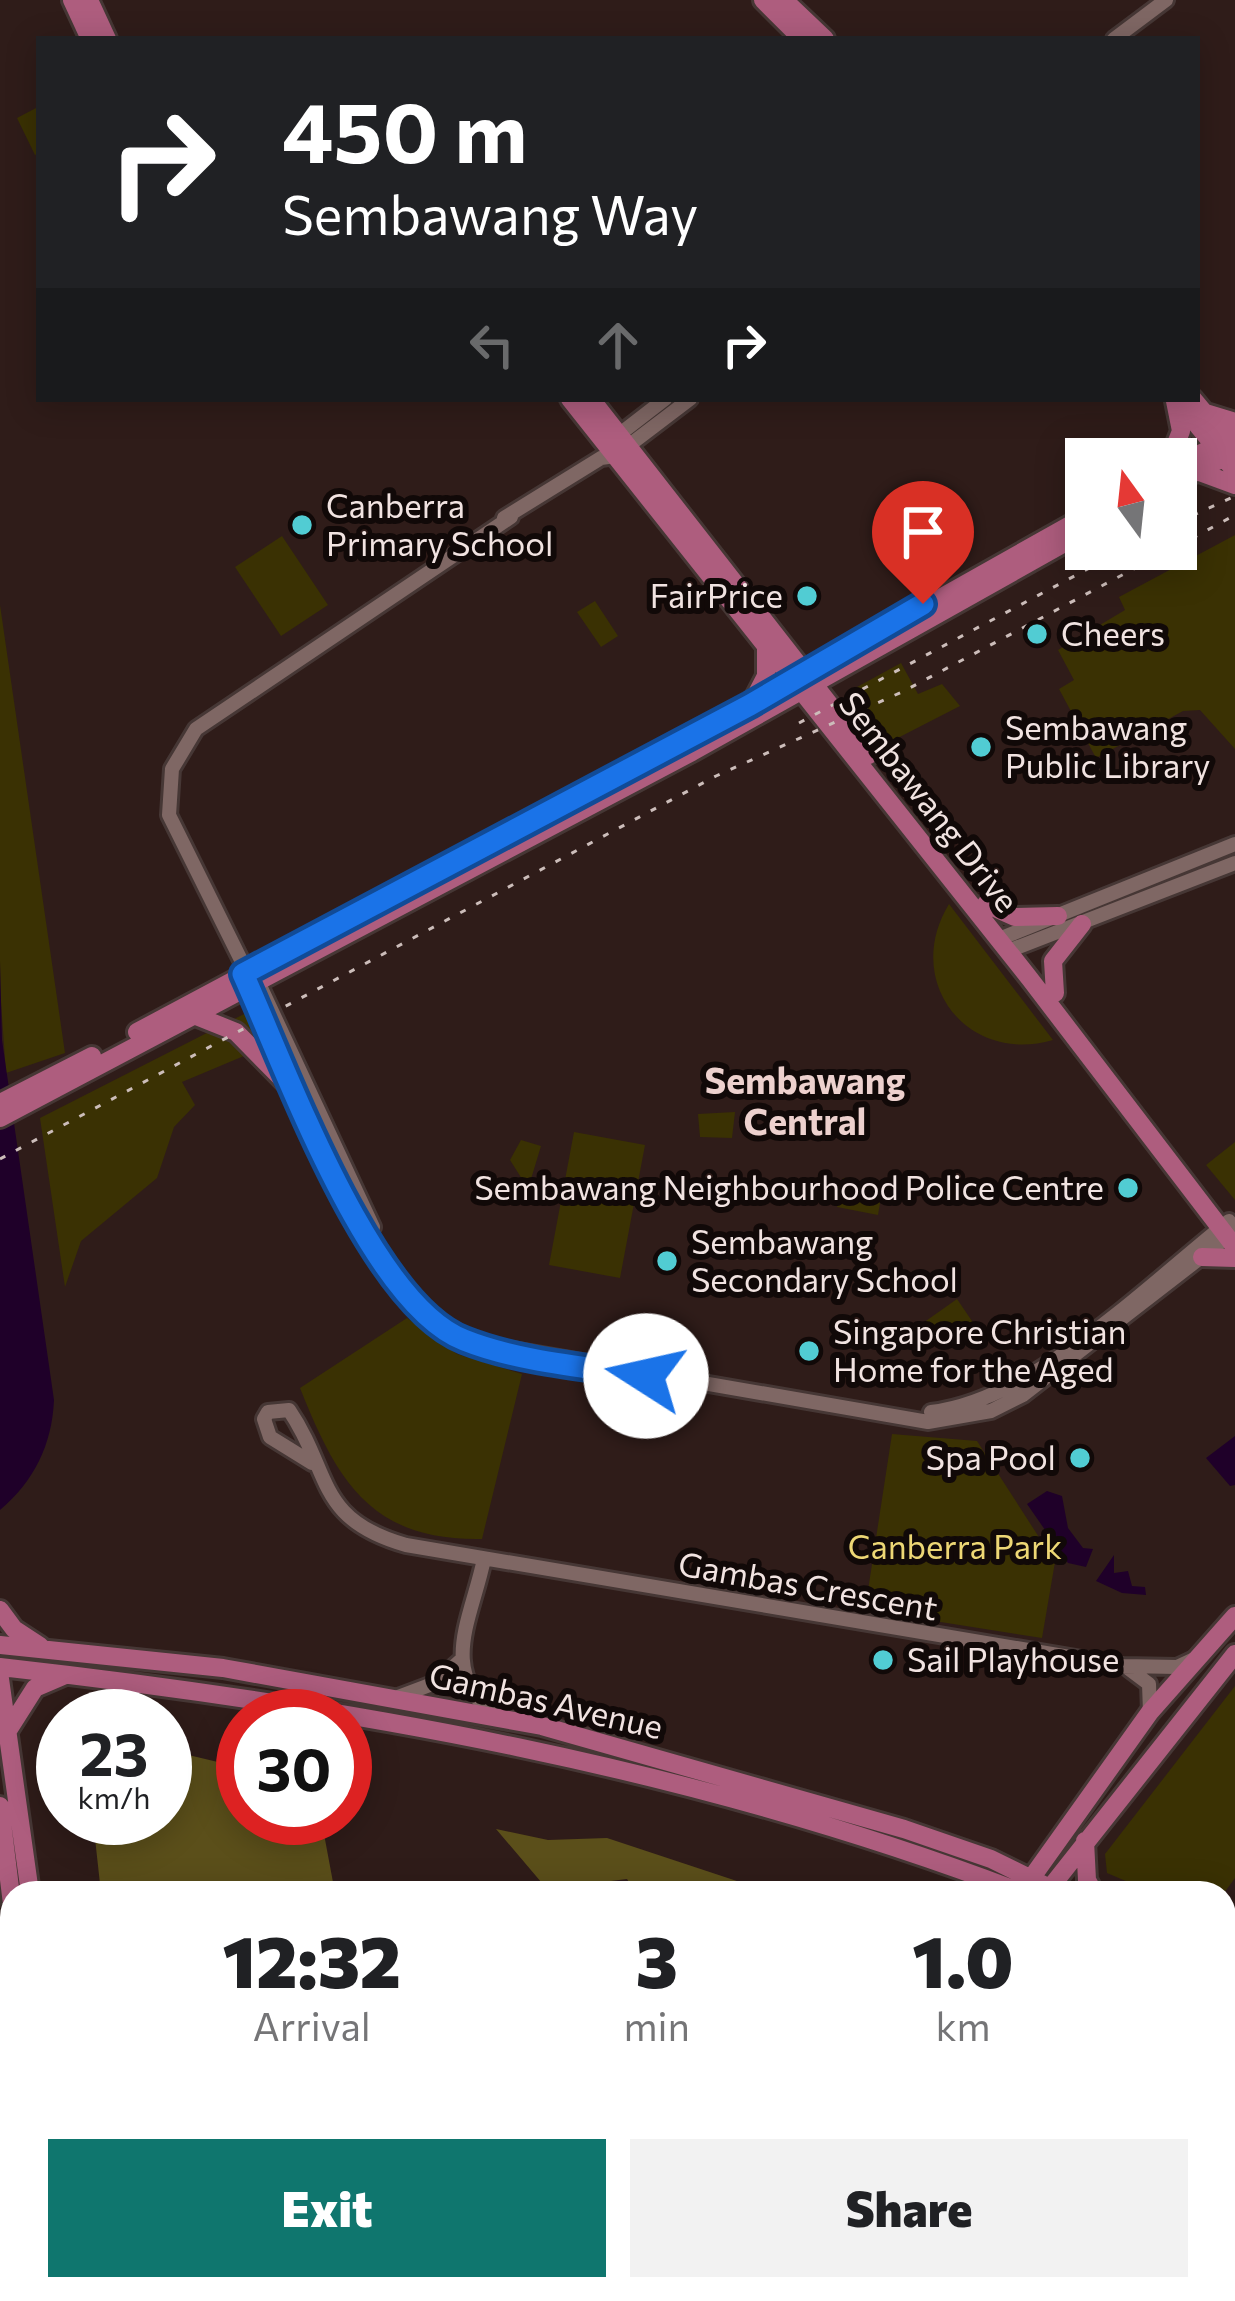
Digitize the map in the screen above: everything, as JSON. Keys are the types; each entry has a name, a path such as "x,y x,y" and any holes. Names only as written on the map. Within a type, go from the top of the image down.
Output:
{"main road":[{"path":"764,0 799,36"},
{"path":"784,0 821,36"},
{"path":"87,3 90,36"},
{"path":"87,3 105,36"},
{"name":"Sembawang Drive","path":"573,402 986,904 1009,943 1055,993 1230,1232"},
{"name":"Sembawang Drive","path":"592,402 614,448"},
{"path":"1176,402 1178,438"},
{"path":"1178,402 1230,447"},
{"path":"1200,406 1230,447"},
{"path":"1197,459 1230,447"},
{"path":"1197,471 1230,447"},
{"path":"1197,471 1235,485"},
{"path":"0,1118 34,1093 667,747 804,682 840,654 1065,528"},
{"path":"0,1103 34,1093 196,1016 249,976 692,752 804,682 1065,542"},
{"path":"750,705 766,676 772,643 840,654"},
{"name":"Sembawang Drive","path":"804,682 1230,1232"},
{"path":"667,747 684,745 692,752"},
{"path":"986,904 1024,919 1058,916"},
{"path":"1055,993 1052,962 1082,924"},
{"path":"196,1016 236,1032 292,1089"},
{"path":"1202,1257 1235,1258"},
{"path":"0,1610 14,1629 47,1651"},
{"path":"1029,1881 1150,1712 1235,1616"},
{"name":"Gambas Avenue","path":"0,1645 223,1668 395,1697 574,1735 635,1761 1004,1881"},
{"path":"1059,1881 1085,1841 1235,1654"},
{"name":"Gambas Avenue","path":"0,1667 222,1693 567,1754 635,1761 991,1859 1017,1881"},
{"path":"8,1732 35,1688 68,1674"},
{"path":"0,1679 28,1881"},
{"path":"567,1754 581,1748 574,1735"},
{"path":"0,1806 9,1881"},
{"path":"1085,1841 1088,1881"},
{"path":"991,1859 1027,1858 1053,1844"}],"street":[{"path":"1118,36 1166,0"},
{"path":"1128,36 1176,0"},
{"path":"614,448 662,402"},
{"path":"685,402 196,730 178,755 166,791 179,843 388,1256 415,1293 465,1332 672,1373 915,1412 947,1411 1018,1386 1230,1232"},
{"path":"1009,943 1058,916 1235,844"},
{"path":"1009,943 1082,924 1235,863"},
{"path":"249,976 292,1089 405,1295 463,1340 582,1366 928,1422 957,1419 1023,1395 1230,1232"},
{"name":"Gambas Crescent","path":"312,1463 338,1505 375,1534 484,1559 1123,1666 1177,1666 1198,1656"},
{"path":"484,1559 460,1661 468,1689 495,1717"},
{"path":"395,1697 435,1683 460,1661"},
{"path":"1123,1666 1149,1684 1150,1712"},
{"path":"1211,1682 1235,1672"}],"green space":[{"path":"36,108 36,154 35,155 17,118"},
{"path":"1235,535 1235,749 1200,710 1183,711 1096,758 1059,689 1074,680 1058,650 1125,610 1119,597 1170,570 1197,570 1197,555"},
{"path":"282,536 328,605 281,636 235,567"},
{"path":"595,601 618,636 601,647 577,612"},
{"path":"0,605 65,1053 6,1073 0,989"},
{"path":"901,663 918,694 942,684 960,706 886,744 846,693"},
{"path":"949,904 1053,1040 1022,1044 994,1040 970,1028 951,1010 933,961 936,933"},
{"path":"250,1011 279,1069 251,1053 182,1082 195,1105 174,1127 157,1178 81,1241 65,1287 40,1118"},
{"path":"735,1112 732,1138 700,1137 698,1114"},
{"path":"574,1132 645,1145 620,1278 549,1265"},
{"path":"521,1140 541,1146 531,1179 522,1179 510,1160"},
{"path":"1235,1142 1235,1200 1206,1165"},
{"path":"843,1178 883,1185 878,1215 837,1207"},
{"path":"957,1299 974,1324 941,1347 923,1323"},
{"path":"407,1318 457,1354 522,1374 482,1539 412,1529 385,1517 363,1499 328,1451 300,1388"},
{"name":"Canberra Park","path":"892,1434 977,1441 1055,1562 1042,1638 865,1610"},
{"path":"1235,1686 1233,1881 1126,1881 1107,1873 1105,1854"}],"shaded area":[{"path":"0,961 2,1040 54,1400 50,1432 39,1461 0,1510"},
{"path":"1235,1436 1235,1485 1230,1486 1206,1458"},
{"path":"1047,1491 1062,1496 1068,1528 1083,1548 1093,1549 1086,1567 1068,1563 1027,1504"},
{"path":"1114,1555 1114,1573 1128,1571 1132,1586 1145,1587 1146,1595 1122,1593 1096,1581"},
{"path":"192,1756 216,1762 216,1845 326,1845 333,1881 100,1881 96,1845 192,1845"},
{"path":"496,1829 548,1840 607,1838 737,1881 627,1879 540,1881"}],"railway":[{"path":"1197,513 1235,496"},
{"path":"1197,536 1235,515"},
{"path":"799,723 1086,570"},
{"path":"0,1159 716,776 904,691 1132,570"}],"place":[{"name":"Canberra Primary School","path":"302,525"},
{"name":"FairPrice","path":"807,596"},
{"name":"Cheers","path":"1037,634"},
{"name":"Sembawang Public Library","path":"981,747"},
{"name":"Sembawang Neighbourhood Police Centre","path":"1128,1188"},
{"name":"Sembawang Secondary School","path":"667,1261"},
{"name":"Singapore Christian Home for the Aged","path":"809,1351"},
{"name":"Spa Pool","path":"1080,1458"},
{"name":"Sail Playhouse","path":"883,1660"}],"district":[{"name":"Sembawang Central","path":"805,1102"}],"route":[{"path":"646,1376 463,1340 440,1327 405,1295 371,1242 292,1089 243,974 750,705 923,604"}]}
